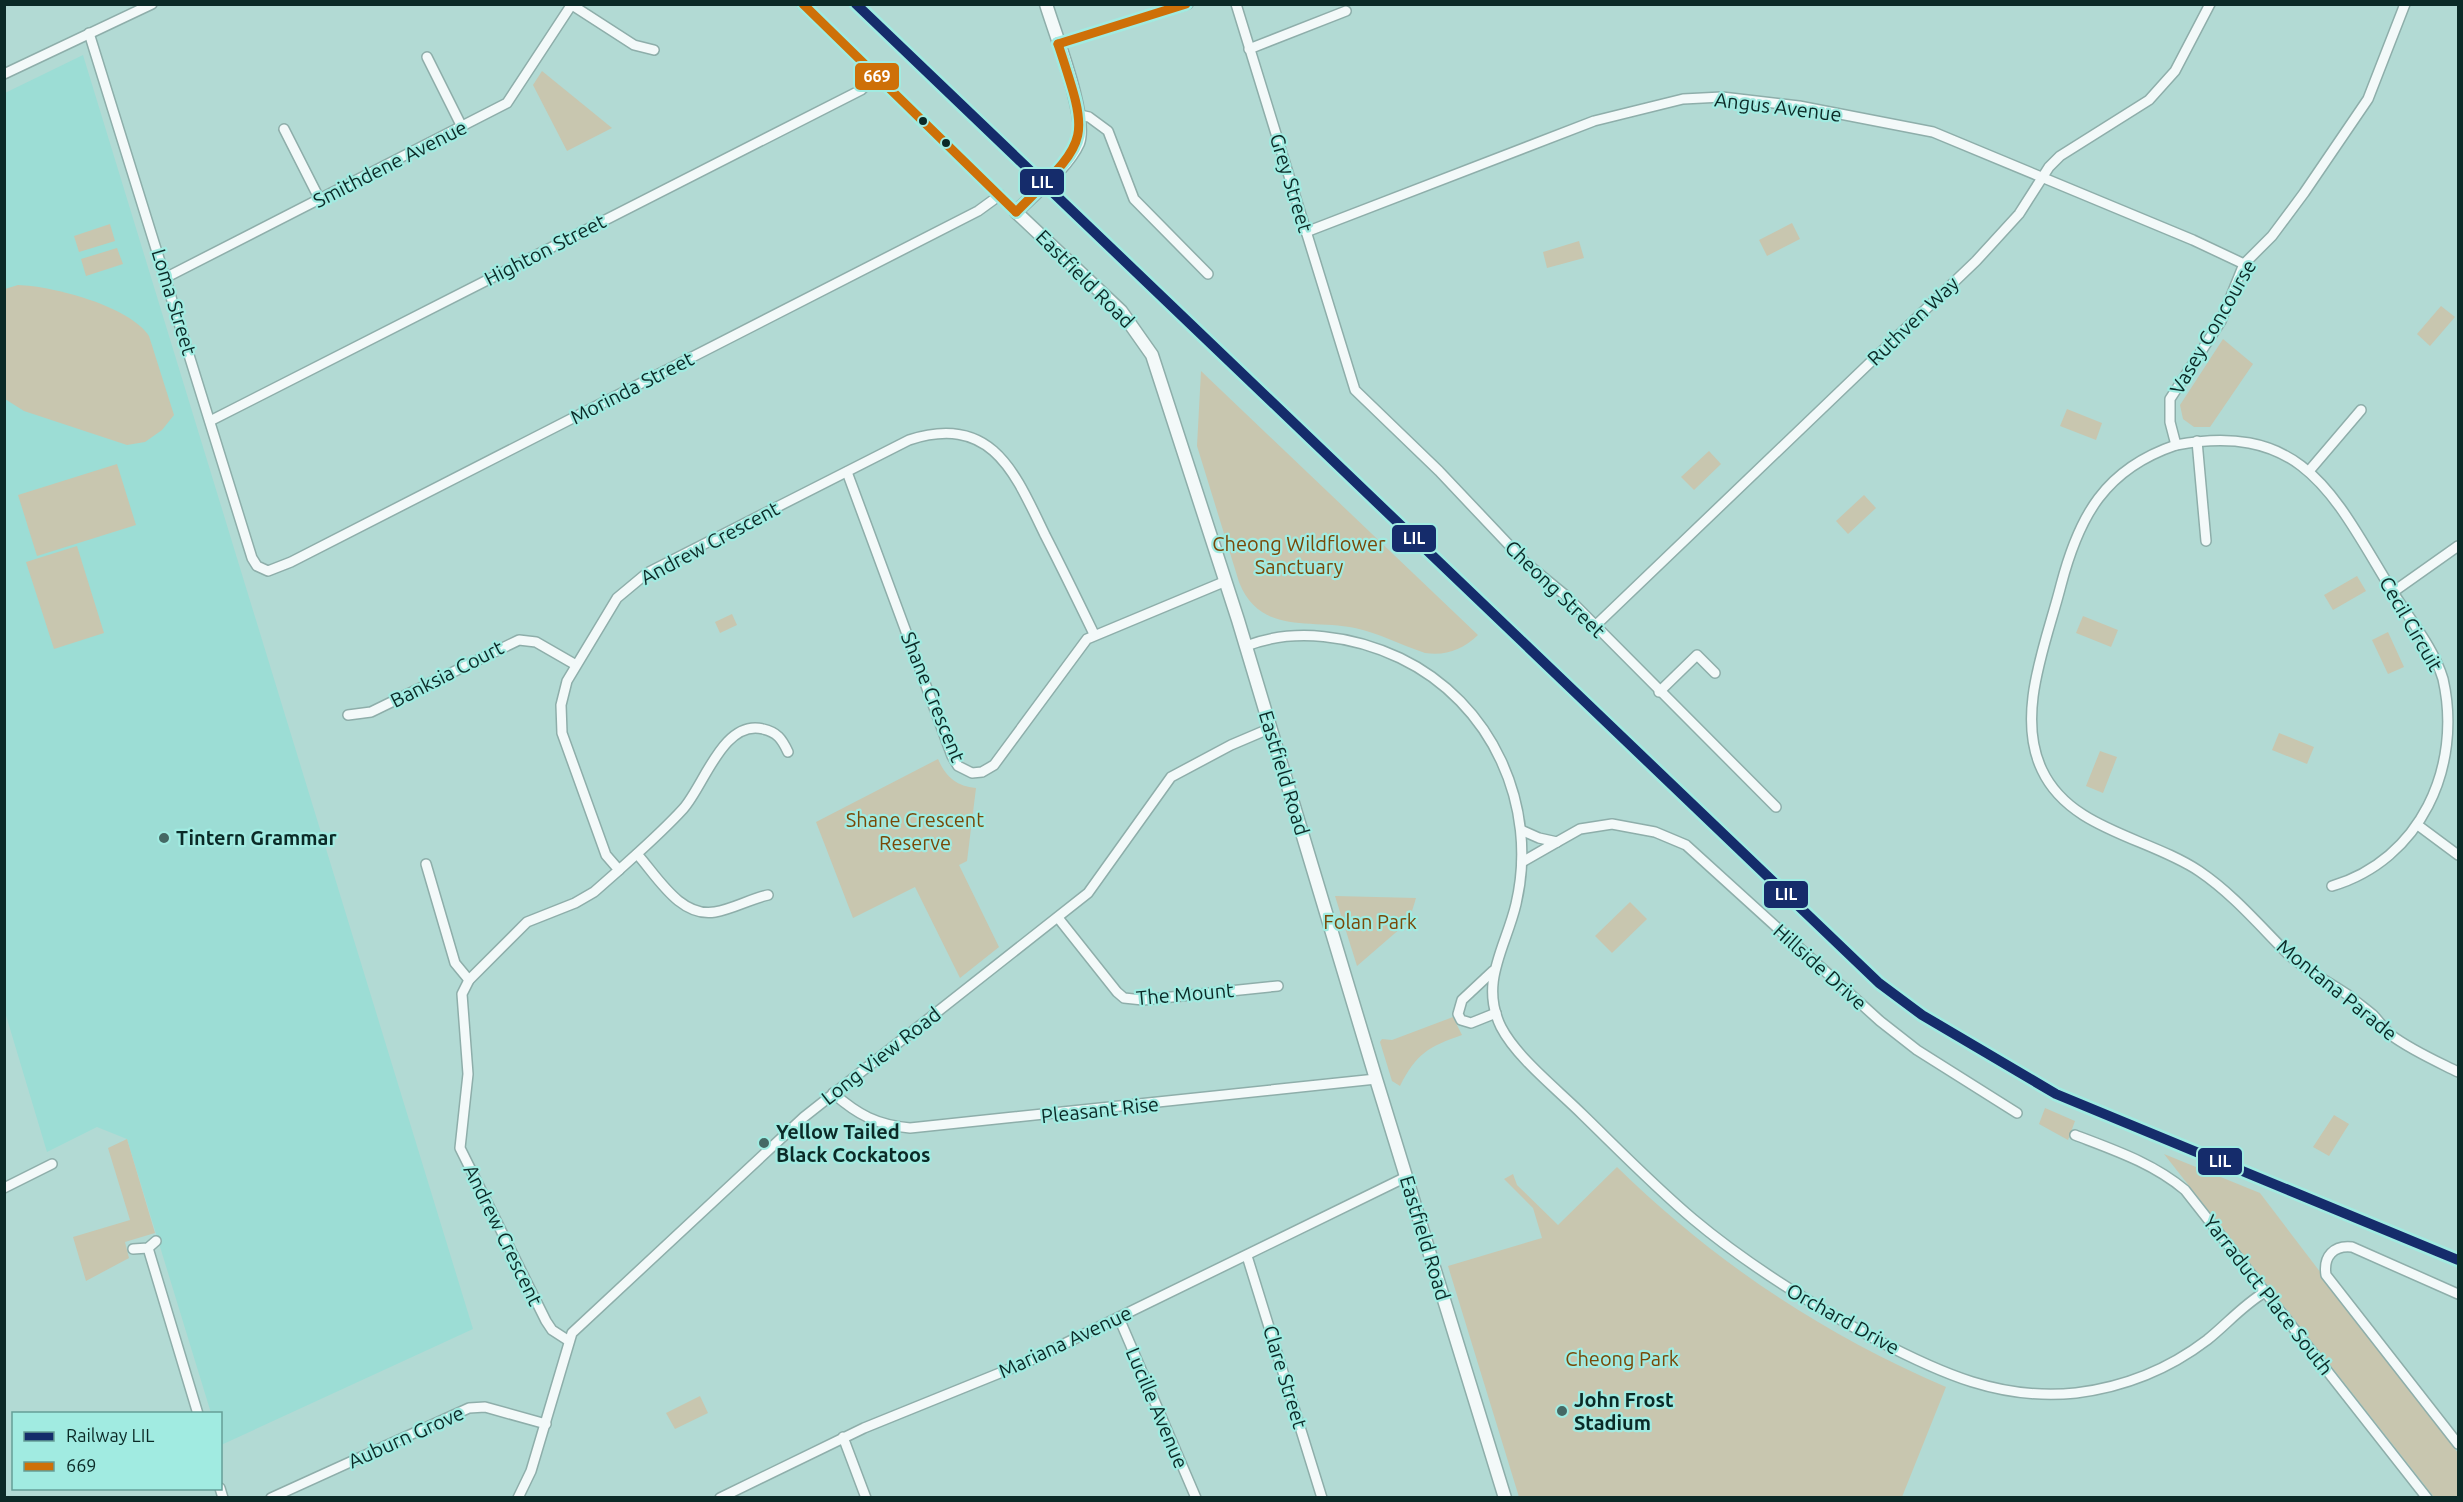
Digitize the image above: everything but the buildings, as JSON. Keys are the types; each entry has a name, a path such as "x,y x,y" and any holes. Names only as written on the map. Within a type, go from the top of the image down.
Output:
{"main road":[{"path":"1016,212 1070,156 1078,142 1081,127 1080,115 1046,4"},
{"name":"Eastfield Road","path":"1016,212 1120,311 1147,347 1160,378 1226,581 1505,1497"}],"street":[{"path":"4,74 152,4"},
{"path":"802,4 1016,212"},
{"path":"1058,44 1188,4"},
{"name":"Grey Street","path":"1236,4 1345,362"},
{"name":"Ruthven Way","path":"1595,626 1977,261 2019,214 2060,156 2149,100 2175,71 2210,4"},
{"name":"Vasey Concourse","path":"2176,445 2170,422 2170,399 2221,321 2244,264 2272,236 2363,106 2405,4"},
{"path":"572,5 634,45 654,50"},
{"name":"Smithdene Avenue","path":"167,277 507,103 572,5"},
{"path":"1249,49 1346,11"},
{"name":"Loma Street","path":"89,33 167,277 252,558 261,569"},
{"path":"426,57 462,127"},
{"name":"Highton Street","path":"210,421 861,90 877,75"},
{"name":"Angus Avenue","path":"1306,232 1594,121 1683,99 1722,97 1799,106 1933,132 2193,240 2244,264"},
{"path":"1080,115 1089,117 1108,131 1134,198 1208,274"},
{"path":"284,129 320,200"},
{"name":"Morinda Street","path":"261,569 272,571 291,562 978,211 1000,195"},
{"name":"Cheong Street","path":"1345,362 1355,390 1438,471 1526,564 1565,596 1776,807"},
{"path":"2309,471 2361,410"},
{"name":"Andrew Crescent","path":"619,870 606,855 562,733 563,693 576,665 617,598 635,581 909,440 932,434 961,436 983,444 1005,460 1015,475 1095,634"},
{"name":"Cecil Circuit","path":"2176,445 2222,439 2259,445 2309,471 2331,492 2437,662 2448,699 2451,742 2443,779 2433,804 2406,843 2386,861 2364,875 2332,886"},
{"path":"2197,441 2206,541"},
{"name":"Montana Parade","path":"2176,445 2154,454 2126,472 2097,500 2084,518 2072,544 2037,682 2032,713 2032,736 2042,772 2068,804 2093,821 2199,871 2252,914 2290,956 2354,1000 2373,1015 2389,1034 2458,1072"},
{"name":"Shane Crescent","path":"847,472 952,756 963,770 982,772 994,765 1087,639 1226,581"},
{"path":"2393,592 2458,546"},
{"path":"1246,646 1262,640 1278,638 1329,638 1387,653 1424,672 1458,698 1484,729 1510,778 1521,830 1522,862 1515,908 1493,971 1492,996 1496,1013 1471,1023 1461,1020 1458,1014 1462,1000 1493,971"},
{"name":"Banksia Court","path":"348,715 371,712 519,640 536,642 576,665"},
{"path":"1659,692 1697,655 1715,673"},
{"path":"426,864 455,963 469,980 527,922 575,903 594,892 637,854 684,808 730,737 749,728 772,731 781,738 788,752"},
{"name":"Long View Road","path":"518,1497 531,1471 572,1333 804,1117 1059,919 1088,893 1171,777 1271,728"},
{"name":"Hillside Drive","path":"1522,862 1588,827 1612,824 1655,832 1686,845 1880,1022 1917,1050 2017,1113"},
{"path":"2419,826 2458,855"},
{"path":"1521,830 1539,838 1557,842"},
{"path":"637,854 682,904 702,913 715,912 768,895"},
{"name":"The Mount","path":"1059,919 1108,984 1124,998 1143,1000 1278,986"},
{"name":"Andrew Crescent","path":"469,980 462,994 468,1074 460,1148 546,1321 552,1330 569,1341"},
{"name":"Orchard Drive","path":"1496,1013 1508,1038 1530,1062 1662,1191 1726,1245 1826,1312 1902,1353 1968,1381 1996,1390 2021,1394 2078,1392 2120,1384 2178,1360 2208,1339 2241,1309 2265,1292"},
{"name":"Pleasant Rise","path":"833,1093 856,1114 874,1122 910,1128 1376,1079"},
{"name":"Yarraduct Place South","path":"2075,1135 2166,1174 2185,1190 2427,1497"},
{"path":"4,1188 52,1164"},
{"name":"Mariana Avenue","path":"720,1497 843,1437 1027,1362 1406,1177"},
{"path":"133,1249 152,1245 198,1412"},
{"path":"2458,1294 2352,1247 2337,1248 2331,1252 2325,1267 2326,1275 2458,1444"},
{"name":"Clare Street","path":"1247,1256 1322,1497"},
{"name":"Lucille Avenue","path":"1119,1318 1196,1497"},
{"name":"Auburn Grove","path":"271,1497 469,1408 485,1407 546,1424"},
{"path":"843,1437 867,1497"}],"shaded area":[{"name":"Tintern Grammar","path":"83,55 473,1329 222,1445 222,1412 211,1412 127,1139 97,1127 47,1152 5,1012 5,93"}],"green space":[{"path":"542,71 612,128 567,151 533,85"},
{"path":"1792,223 1800,239 1767,256 1759,240"},
{"path":"110,224 115,241 79,252 74,236"},
{"path":"1579,241 1584,258 1547,268 1543,252"},
{"path":"117,248 123,264 86,276 81,259"},
{"path":"18,285 50,289 89,300 108,307 139,325 149,336 174,415 162,430 145,442 127,445 24,411 5,399 5,289"},
{"path":"2441,306 2455,317 2430,346 2417,334"},
{"path":"2223,339 2253,364 2210,427 2194,427 2183,419 2180,405"},
{"name":"Cheong Wildflower Sanctuary","path":"1201,371 1478,635 1466,645 1453,651 1440,654 1425,653 1364,630 1288,622 1260,610 1248,599 1239,582 1197,446"},
{"path":"2067,409 2102,423 2096,440 2060,426"},
{"path":"1709,451 1721,464 1694,490 1681,477"},
{"path":"117,464 136,525 37,556 18,495"},
{"path":"1864,495 1876,508 1848,534 1836,521"},
{"path":"77,546 104,633 54,649 26,562"},
{"path":"2357,576 2366,591 2333,610 2324,595"},
{"path":"732,614 737,625 720,633 715,622"},
{"path":"2083,616 2118,630 2111,647 2076,633"},
{"path":"2388,632 2404,667 2388,674 2372,640"},
{"path":"2279,733 2314,747 2307,764 2272,750"},
{"path":"2100,751 2117,757 2103,793 2086,786"},
{"name":"Shane Crescent Reserve","path":"938,759 944,771 953,780 976,788 967,861 959,865 999,947 960,978 915,887 853,918 816,822"},
{"name":"Folan Park","path":"1335,896 1416,898 1409,921 1357,966"},
{"path":"1630,902 1647,919 1612,953 1595,936"},
{"path":"1453,1017 1462,1035 1440,1043 1425,1053 1412,1066 1400,1086 1392,1081 1380,1042 1382,1039 1392,1040"},
{"path":"2045,1108 2075,1121 2068,1140 2039,1124"},
{"path":"2334,1115 2349,1124 2329,1156 2313,1147"},
{"path":"127,1139 155,1233 125,1242 129,1258 86,1281 73,1237 130,1220 108,1148"},
{"path":"2164,1154 2260,1193 2458,1453 2458,1497 2434,1497"},
{"name":"Cheong Park","path":"1617,1167 1691,1234 1771,1292 1856,1343 1946,1387 1902,1497 1519,1497 1448,1266 1542,1238 1533,1208 1504,1179 1513,1174 1517,1185 1558,1225"},
{"path":"700,1396 708,1413 675,1429 666,1413"}],"rail line":[{"name":"LIL","path":"856,4 1879,983 1922,1015 2056,1094 2458,1260"}],"transit line":[{"name":"669","path":"803,4 1016,212"},
{"name":"669","path":"1058,44 1186,4"},
{"name":"669","path":"1016,212 1058,169 1071,153 1077,138 1079,122 1076,102 1058,44"}],"place":[{"name":"Tintern Grammar","path":"164,838"},
{"name":"Yellow Tailed Black Cockatoos","path":"764,1143"},
{"name":"John Frost Stadium","path":"1562,1411"}]}
